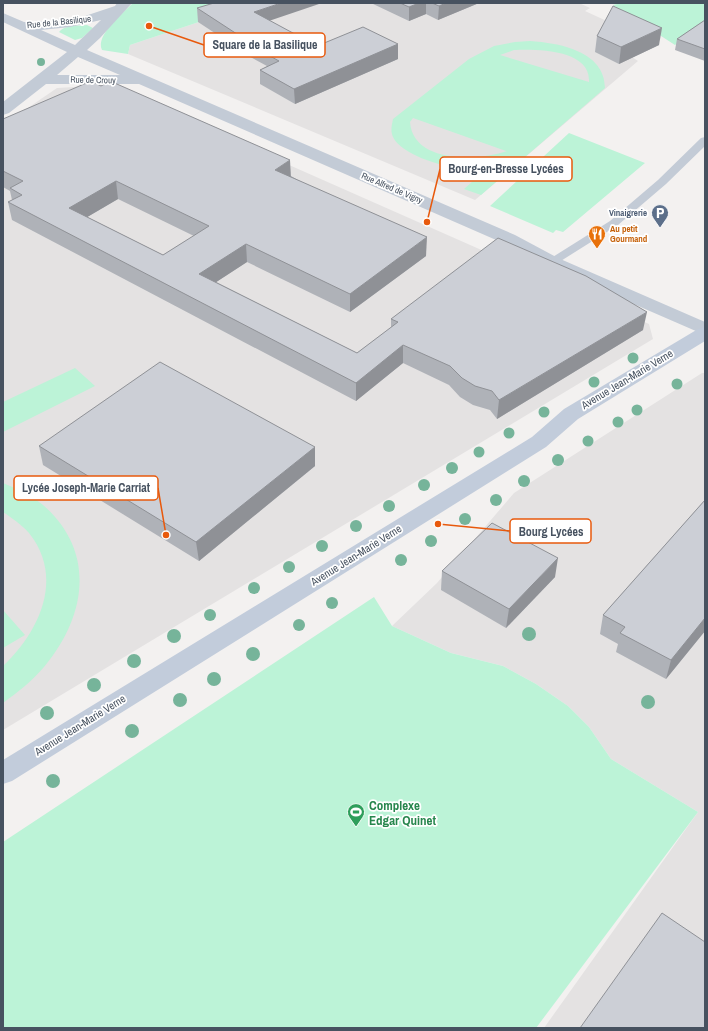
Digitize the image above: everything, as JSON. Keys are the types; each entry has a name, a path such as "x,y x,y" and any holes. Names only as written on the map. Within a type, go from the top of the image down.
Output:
{"street":[{"name":"Rue de la Basilique","path":"20,26 42,26 83,22 101,17 122,6"},
{"name":"Rue de la Basilique","path":"78,51 122,6"},
{"name":"Rue Alfred de Vigny","path":"3,17 20,26 509,239 552,262 705,328"},
{"path":"3,32 20,26"},
{"name":"Rue de Crouy","path":"3,110 78,51"},
{"name":"Rue de Crouy","path":"43,79 144,80"},
{"name":"Avenue Jean-Marie Verne","path":"3,773 539,442 571,414 647,367 705,334"}],"lane":[{"path":"552,262 614,223 662,182 705,140"}],"shaded area":[{"path":"256,3 579,3 590,8 585,11 659,45 632,57 638,61 475,200 128,54 130,45"},
{"path":"108,85 649,324 653,339 3,730 3,125 57,88"},
{"path":"702,373 705,373 705,1028 544,1028 698,812 611,759 589,727 568,706 536,684 503,666 451,653 392,626 437,583 514,493"}],"green space":[{"path":"133,3 256,3 130,45 128,54 102,50 102,38 106,31"},
{"path":"621,3 705,3 705,31 691,32 675,45 613,5"},
{"path":"87,25 93,28 82,38 75,40 59,32 68,27"},
{"path":"515,42 542,42 578,51 589,57 597,65 603,75 605,88 481,195 464,189 491,165 458,168 441,165 412,154 397,143 393,137 391,130 393,119 469,59 494,46","holes":["514,50 548,51 572,57 581,63 587,71 589,82 500,55","413,118 506,151 507,151 480,157 449,156 435,152 422,146 414,136 410,122"]},
{"path":"569,133 645,163 563,232 556,230 553,233 490,206"},
{"path":"75,368 95,386 3,432 3,402"},
{"path":"3,483 24,492 38,501 60,523 72,543 78,564 80,585 76,606 69,627 58,648 35,677 3,703 3,666 16,652 37,621 43,604 46,586 45,568 40,550 29,533 3,512"},
{"name":"Complexe Edgar Quinet","path":"374,597 392,626 451,653 503,666 536,684 568,706 589,727 611,759 698,812 536,1028 3,1028 3,842"},
{"path":"3,610 25,635 3,648"}],"building":[{"path":"214,3 281,3 254,12 317,46 363,27 398,44 294,89 260,70 279,61 270,56 273,55 238,37 240,36 197,8"},
{"path":"400,3 419,3 409,7"},
{"path":"432,3 446,3 439,6"},
{"path":"613,6 662,28 621,47 597,36"},
{"path":"705,20 705,49 677,39"},
{"path":"91,81 101,86 110,81 290,160 275,170 427,237 350,294 246,244 199,274 357,353 398,322 391,319 498,238 586,276 647,312 499,400 492,391 475,386 462,378 450,366 403,345 356,383 8,202 22,195 10,188 23,181 3,171 3,119","holes":["116,181 209,226 163,255 69,208"]},
{"path":"160,362 315,447 196,542 39,446"},
{"path":"705,500 705,618 671,660 620,633 625,627 603,615"},
{"path":"492,523 558,558 509,609 442,571"},
{"path":"662,913 705,942 705,1028 580,1028"}],"place":[{"name":"Square de la Basilique","path":"149,26"},
{"name":"Bourg-en-Bresse Lycées","path":"427,222"},
{"name":"Vinaigrerie","path":"660,228"},
{"name":"Au petit Gourmand","path":"597,249"},
{"name":"Bourg Lycées","path":"438,524"},
{"name":"Lycée Joseph-Marie Carriat","path":"166,535"},
{"name":"Complexe Edgar Quinet","path":"356,827"}]}
